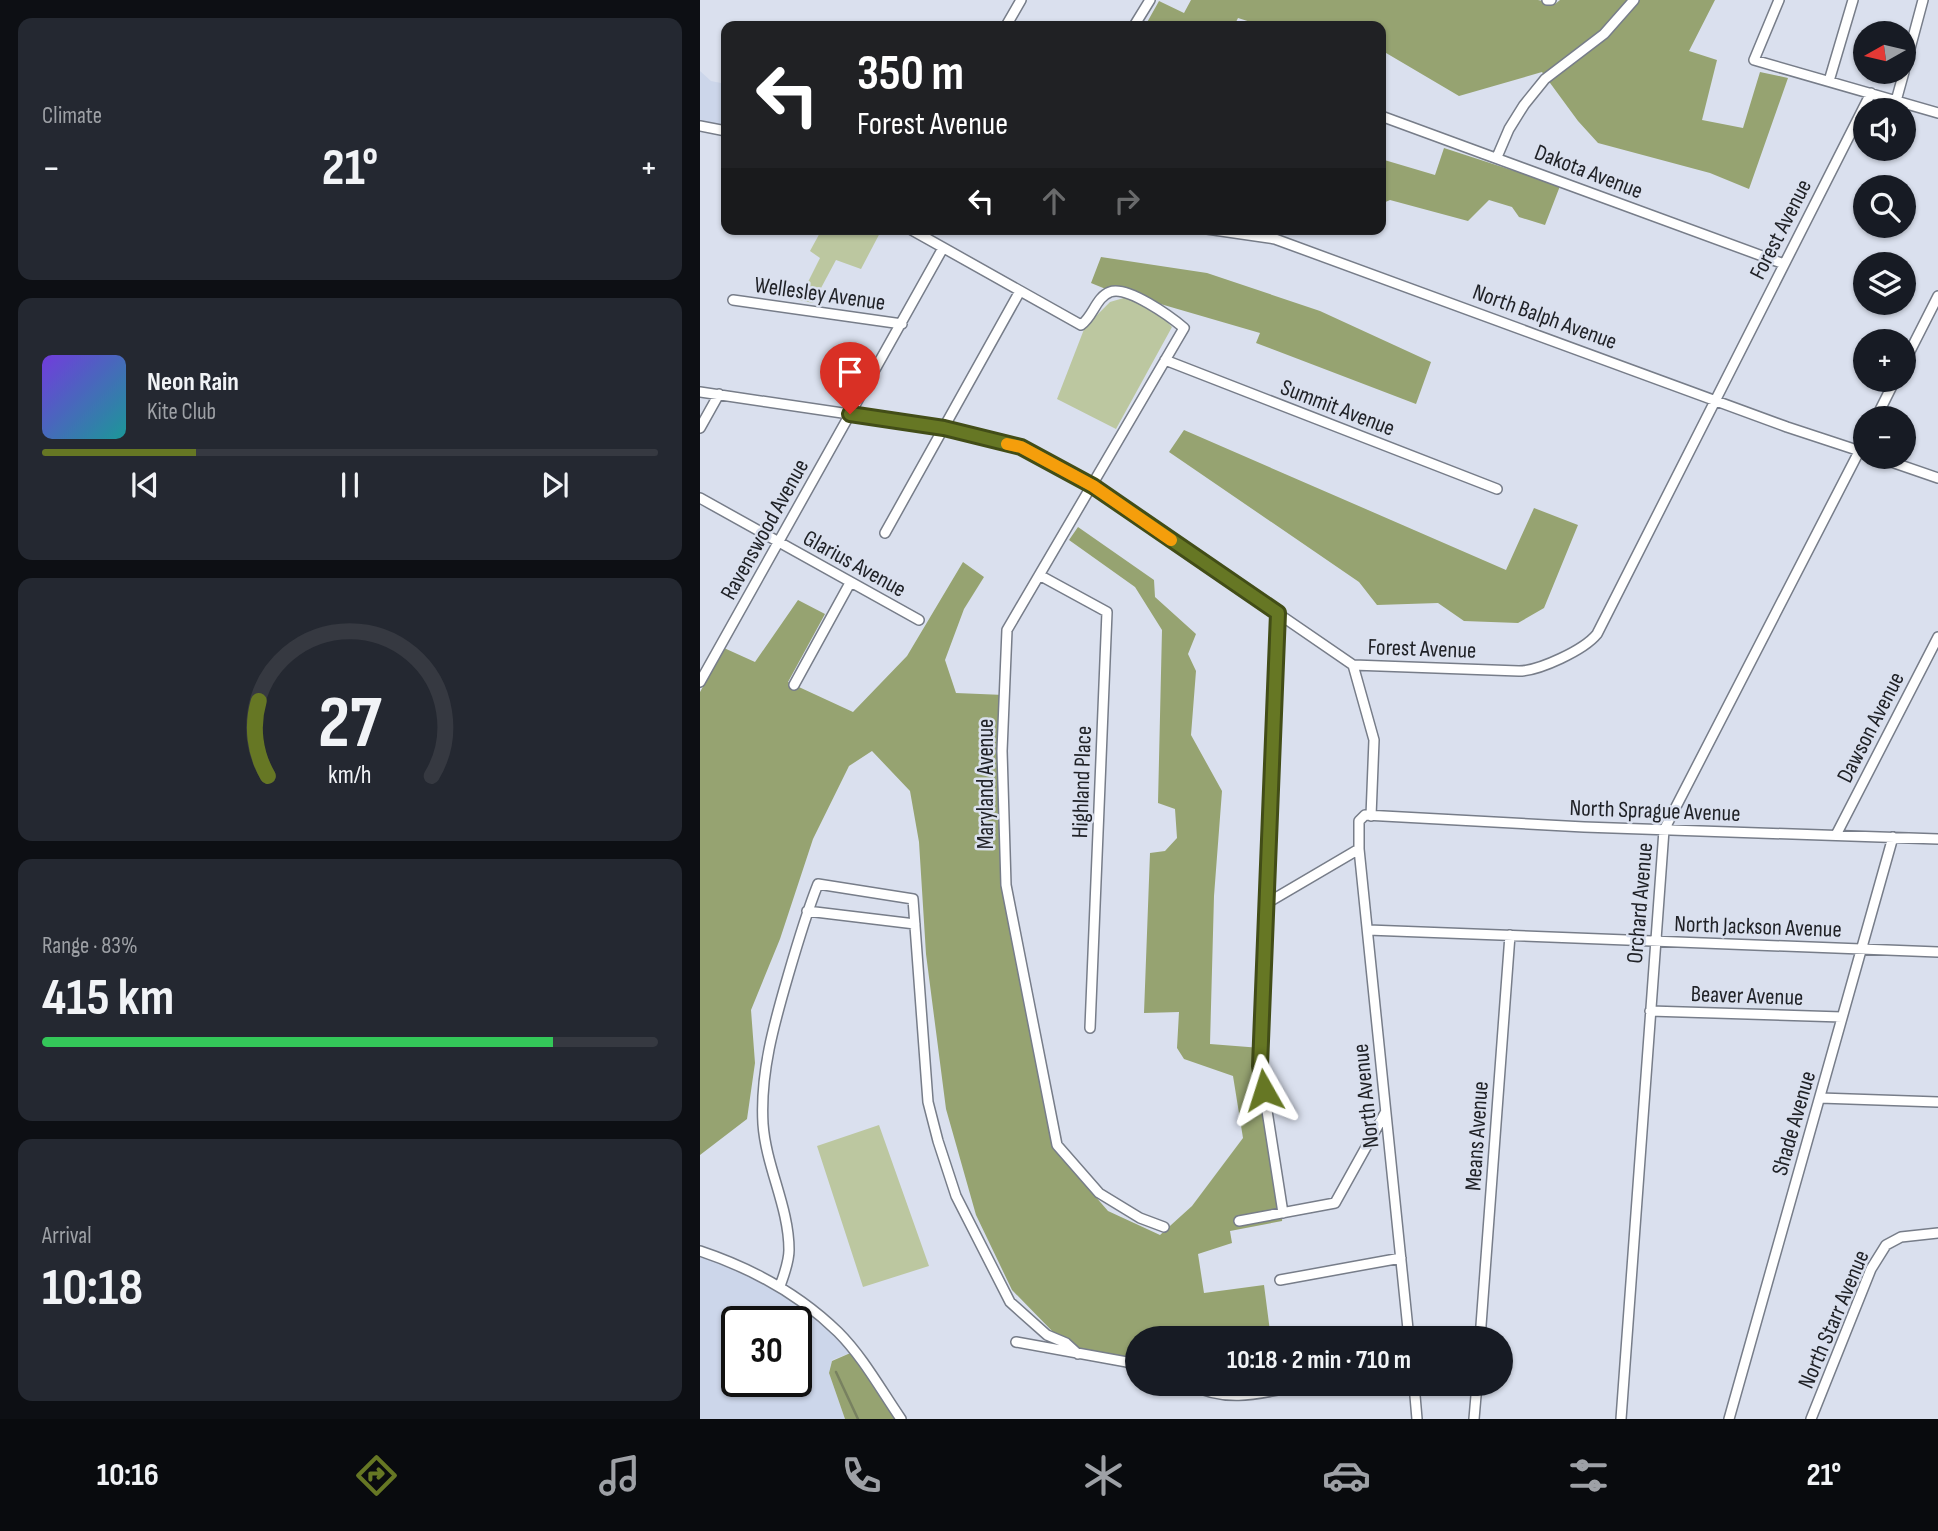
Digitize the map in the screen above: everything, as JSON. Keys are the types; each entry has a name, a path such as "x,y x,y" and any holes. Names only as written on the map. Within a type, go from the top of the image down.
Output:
{"street":[{"path":"1009,21 1021,0"},
{"path":"1137,21 1150,0"},
{"path":"1497,157 1509,129 1545,79 1604,34 1634,0"},
{"path":"1779,0 1754,60 1889,98"},
{"path":"1829,81 1853,0"},
{"path":"1916,26 1923,0"},
{"name":"Forest Avenue","path":"700,392 944,428 1021,447 1093,486 1353,665 1528,671 1536,669 1589,643 1597,634 1871,93"},
{"path":"1916,106 1938,113"},
{"name":"Dakota Avenue","path":"1386,118 1784,264"},
{"path":"700,126 721,130"},
{"path":"885,533 1020,291 920,235"},
{"name":"North Balph Avenue","path":"1248,235 1275,239 1853,449"},
{"name":"Ravenswood Avenue","path":"700,682 943,248"},
{"name":"Maryland Avenue","path":"1020,291 1081,325 1101,300 1110,292 1116,292 1133,296 1162,310 1184,328 1007,630 1002,751 1006,885 1057,1146 1099,1193 1140,1218 1164,1227"},
{"path":"1916,339 1938,296"},
{"name":"Wellesley Avenue","path":"733,300 902,324"},
{"name":"Summit Avenue","path":"1165,360 1497,489"},
{"path":"700,428 719,394"},
{"name":"Orchard Avenue","path":"1621,1419 1664,830 1853,469"},
{"path":"1912,469 1938,478"},
{"name":"Glarius Avenue","path":"700,498 919,620"},
{"name":"Highland Place","path":"1041,576 1107,612 1090,1028"},
{"path":"794,685 850,583"},
{"path":"1278,613 1260,1066 1283,1213"},
{"name":"Dawson Avenue","path":"1836,835 1938,637"},
{"path":"1353,665 1374,740 1371,816"},
{"name":"North Avenue","path":"1371,816 1363,816 1359,821 1359,849 1408,1326"},
{"name":"North Sprague Avenue","path":"1371,816 1664,830 1938,839"},
{"name":"Shade Avenue","path":"1729,1419 1893,837"},
{"path":"1267,903 1359,849"},
{"path":"780,1286 789,1252 788,1233 768,1158 763,1124 764,1077 774,1025 807,912 818,884 913,899 929,1102 938,1142 956,1196 1010,1302 1041,1331 1066,1343 1079,1354"},
{"path":"807,912 915,924"},
{"name":"North Jackson Avenue","path":"1368,930 1938,952"},
{"name":"Means Avenue","path":"1481,1326 1510,935"},
{"name":"Beaver Avenue","path":"1650,1012 1842,1017"},
{"path":"1820,1098 1938,1102"},
{"path":"1239,1221 1335,1203 1386,1112"},
{"name":"North Starr Avenue","path":"1811,1419 1871,1269 1886,1245 1901,1237 1938,1233"},
{"path":"700,1251 746,1268 780,1286 839,1333 901,1419"},
{"path":"1280,1280 1401,1258"},
{"path":"1016,1342 1125,1362"},
{"path":"1415,1396 1417,1419"},
{"path":"1474,1419 1476,1396"}],"shaded area":[{"path":"700,71 711,81 721,83 721,130 700,126"},
{"path":"700,1251 780,1286 803,1306 721,1306 721,1397 812,1397 812,1314 855,1351 832,1360 829,1373 845,1419 700,1419"}],"green space":[{"path":"1191,0 1538,0 1555,4 1560,0 1715,0 1689,51 1717,60 1702,120 1743,128 1760,72 1788,78 1749,189 1710,173 1598,143 1542,72 1459,96 1386,53 1386,21 1247,21 1238,18 1236,21 1148,21 1159,1 1184,13"},
{"path":"1444,148 1560,186 1545,225 1519,217 1512,207 1489,200 1468,221 1390,200 1386,202 1386,160 1435,175"},
{"path":"819,235 879,235 861,269 836,260 813,303 799,300 820,258 810,251"},
{"path":"1101,257 1207,273 1320,311 1431,362 1416,404 1256,343 1260,333 1157,303 1132,292 1113,292 1091,283"},
{"path":"1127,297 1152,309 1172,327 1116,429 1057,399 1088,319 1096,316 1110,302"},
{"path":"1184,430 1506,570 1534,508 1578,525 1544,608 1518,623 1464,621 1438,603 1377,605 1359,582 1169,452"},
{"path":"1078,527 1154,580 1155,597 1196,634 1188,654 1196,671 1191,735 1222,791 1214,896 1210,1044 1261,1048 1283,1213 1282,1221 1230,1231 1232,1243 1198,1254 1204,1293 1264,1285 1269,1326 1125,1326 1125,1362 1078,1354 1055,1334 1012,1290 976,1215 946,1109 926,954 919,842 910,791 872,751 849,766 813,839 780,939 751,1010 755,1063 747,1119 700,1155 700,692 724,648 755,662 798,600 825,614 788,682 853,712 907,656 963,562 984,577 964,609 945,660 956,693 1004,695 1006,885 1055,1150 1108,1211 1160,1235 1192,1206 1243,1138 1233,1076 1184,1059 1177,1048 1179,1012 1144,1013 1150,853 1165,851 1177,838 1175,809 1158,803 1162,630 1135,587 1069,540"},
{"path":"879,1125 929,1266 863,1287 817,1146"},
{"path":"855,1351 901,1419 845,1419 829,1373 832,1361"}],"waterway":[{"path":"836,1372 858,1419"}],"slow traffic":[{"path":"1007,444 1021,447 1093,486 1171,540"}],"route":[{"path":"850,414 944,428 1021,447 1093,486 1278,613 1260,1066 1264,1090"}]}
